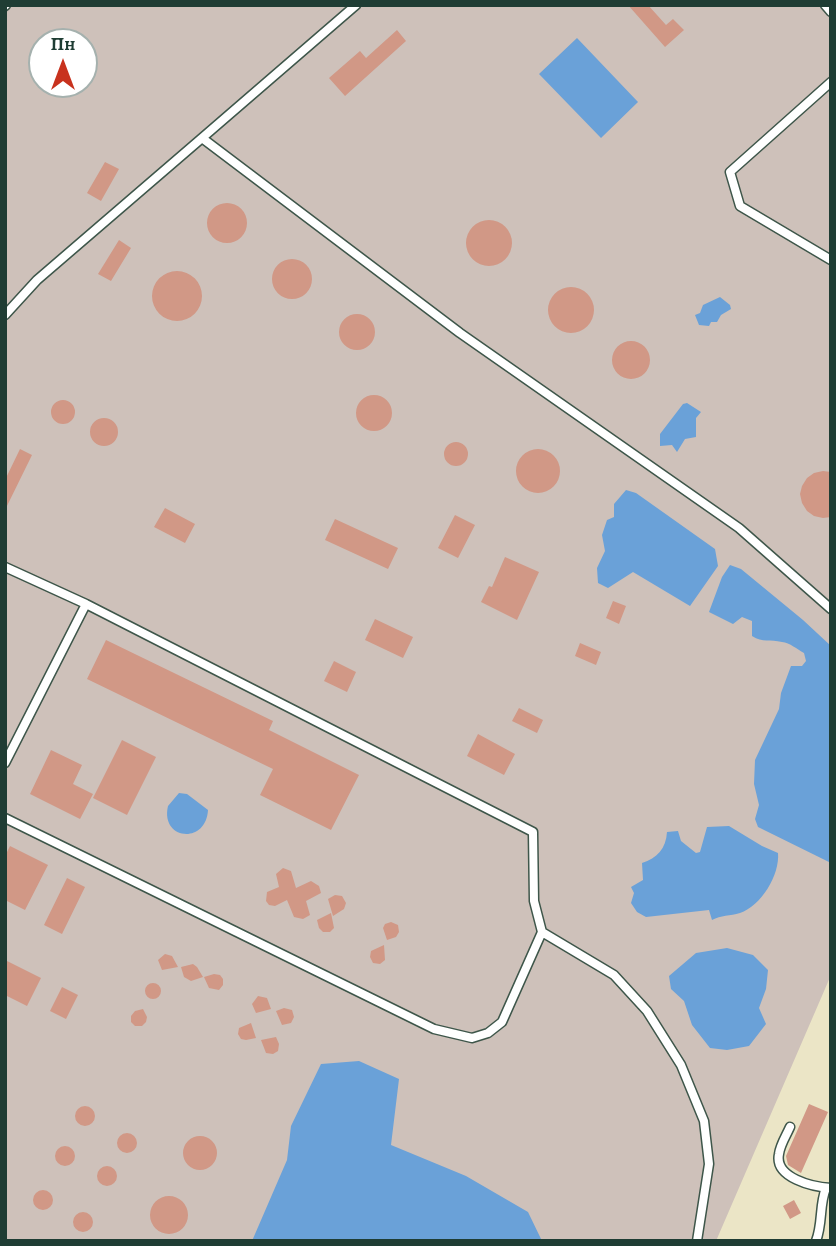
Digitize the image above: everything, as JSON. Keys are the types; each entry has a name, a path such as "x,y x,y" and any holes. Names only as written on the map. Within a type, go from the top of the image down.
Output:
{"lane":[{"path":"5,315 37,280 356,5"},
{"path":"825,5 831,12"},
{"path":"831,82 730,172 740,206 831,260"},
{"path":"202,138 460,333 739,528 831,609"},
{"path":"5,567 86,604 533,832 534,901 542,932 502,1022 488,1033 472,1038 434,1029 5,818"},
{"path":"5,763 86,604"},
{"path":"542,932 614,975 648,1011 681,1066 704,1121 709,1164 697,1241"},
{"path":"790,1128 779,1154 782,1170 790,1177 829,1188 822,1197 821,1228 816,1241"}],"shaded area":[{"path":"5,5 831,5 831,975 716,1241 5,1241"}],"water":[{"path":"577,38 638,102 601,138 539,74"},
{"path":"720,297 731,309 709,326 699,325 695,315 700,313 703,305"},
{"path":"687,403 701,412 696,418 696,437 685,439 677,452 672,445 660,446 660,434 683,404"},
{"path":"626,490 636,493 715,549 718,566 690,606 633,572 608,588 598,583 597,568 605,551 602,535 607,520 614,517 614,504"},
{"path":"730,565 741,569 831,646 831,863 758,827 755,819 759,805 754,784 755,760 779,709 781,693 791,666 802,666 806,661 804,653 791,645 752,636 752,621 742,617 733,624 709,612 722,577"},
{"path":"179,793 187,794 208,810 200,829 192,833 177,831 167,817 168,806"},
{"path":"729,826 778,853 776,871 768,889 755,904 740,913 712,920 709,910 646,917 637,912 631,903 634,893 631,887 643,880 642,863 660,852 667,832 678,831 681,841 696,853 700,852 707,827"},
{"path":"727,948 753,955 768,970 766,989 759,1008 766,1024 749,1046 727,1050 710,1048 692,1025 684,1001 671,989 669,976 696,953"},
{"path":"359,1061 399,1079 391,1145 466,1176 528,1212 542,1241 252,1241 287,1160 291,1126 321,1064"}],"building":[{"path":"628,5 648,5 666,25 673,19 684,30 665,47"},
{"path":"397,30 406,41 345,96 329,78 360,51 366,58"},
{"path":"105,162 119,169 101,201 87,193"},
{"path":"227,203 235,204 241,209 246,215 246,231 241,237 235,242 227,243 219,242 213,237 208,231 207,223 208,215 213,209 219,204"},
{"path":"489,220 506,226 512,243 506,260 489,266 472,260 466,243 472,226"},
{"path":"119,240 131,248 111,281 98,274"},
{"path":"292,259 306,265 312,279 306,293 292,299 278,293 272,279 278,265"},
{"path":"177,271 194,279 202,296 194,313 177,321 160,313 152,296 160,279"},
{"path":"571,287 588,293 594,310 588,327 571,333 554,327 548,310 554,293"},
{"path":"357,314 370,319 375,332 370,345 357,350 344,345 339,332 344,319"},
{"path":"631,341 645,346 650,360 645,374 631,379 617,374 612,360 617,346"},
{"path":"374,395 387,400 392,413 387,426 374,431 361,426 356,413 361,400"},
{"path":"63,400 72,403 75,412 72,421 63,424 54,421 51,412 54,403"},
{"path":"104,418 114,422 118,432 114,442 104,446 94,442 90,432 94,422"},
{"path":"456,442 465,445 468,454 465,463 456,466 447,463 444,454 447,445"},
{"path":"20,449 32,455 5,510 5,480"},
{"path":"538,449 553,456 560,471 553,486 538,493 523,486 516,471 523,456"},
{"path":"823,471 831,472 831,517 823,518 807,511 800,494 807,478"},
{"path":"165,508 195,524 185,543 154,527"},
{"path":"455,515 475,525 458,558 438,548"},
{"path":"335,519 398,548 388,569 325,540"},
{"path":"505,557 539,572 517,620 481,602 489,586 492,587"},
{"path":"613,601 626,606 619,624 606,618"},
{"path":"375,619 413,637 403,658 365,640"},
{"path":"106,640 273,721 269,730 359,775 331,830 260,795 273,769 87,679"},
{"path":"580,643 601,652 596,665 575,656"},
{"path":"334,661 356,672 347,692 324,681"},
{"path":"519,708 543,720 537,733 512,721"},
{"path":"478,734 515,754 504,775 467,756"},
{"path":"122,740 156,757 127,815 93,798"},
{"path":"51,750 82,765 73,784 93,794 80,819 30,794"},
{"path":"10,846 48,865 25,910 5,900 5,856"},
{"path":"283,868 291,871 296,888 311,881 319,886 321,893 306,901 310,915 303,919 294,917 287,900 275,906 266,901 267,892 279,887 276,874"},
{"path":"67,878 85,887 62,934 44,925"},
{"path":"335,895 342,896 346,903 344,909 333,916 328,899"},
{"path":"331,913 334,928 330,932 323,932 317,920"},
{"path":"391,922 398,925 399,932 396,937 387,940 383,928"},
{"path":"384,945 385,960 380,964 373,963 371,951"},
{"path":"165,954 172,956 178,967 162,970 158,960"},
{"path":"5,960 41,978 27,1006 5,995"},
{"path":"193,964 203,977 191,981 184,977 181,967"},
{"path":"214,974 223,979 219,990 209,988 204,977"},
{"path":"150,983 156,983 161,991 159,997 150,999 145,994 145,988"},
{"path":"62,987 78,995 66,1019 50,1011"},
{"path":"258,996 267,998 271,1009 256,1013 252,1004"},
{"path":"284,1008 292,1010 294,1017 291,1023 282,1025 276,1011"},
{"path":"143,1009 146,1022 142,1026 135,1026 131,1022 131,1016 135,1011"},
{"path":"251,1023 256,1038 241,1039 239,1028"},
{"path":"276,1037 278,1051 273,1054 266,1053 261,1040"},
{"path":"809,1104 828,1112 801,1173 788,1165 786,1156"},
{"path":"85,1106 92,1109 95,1116 92,1123 85,1126 78,1123 75,1116 78,1109"},
{"path":"127,1133 134,1136 137,1143 134,1150 127,1153 120,1150 117,1143 120,1136"},
{"path":"200,1136 212,1141 217,1153 212,1165 200,1170 188,1165 183,1153 188,1141"},
{"path":"65,1146 72,1149 75,1156 72,1163 65,1166 58,1163 55,1156 58,1149"},
{"path":"107,1166 114,1169 117,1176 114,1183 107,1186 100,1183 97,1176 100,1169"},
{"path":"43,1190 50,1193 53,1200 50,1207 43,1210 36,1207 33,1200 36,1193"},
{"path":"169,1196 183,1201 188,1215 183,1229 169,1234 155,1229 150,1215 155,1201"},
{"path":"794,1200 801,1213 790,1219 783,1206"},
{"path":"83,1212 90,1215 93,1222 90,1229 83,1232 76,1229 73,1222 76,1215"}]}
